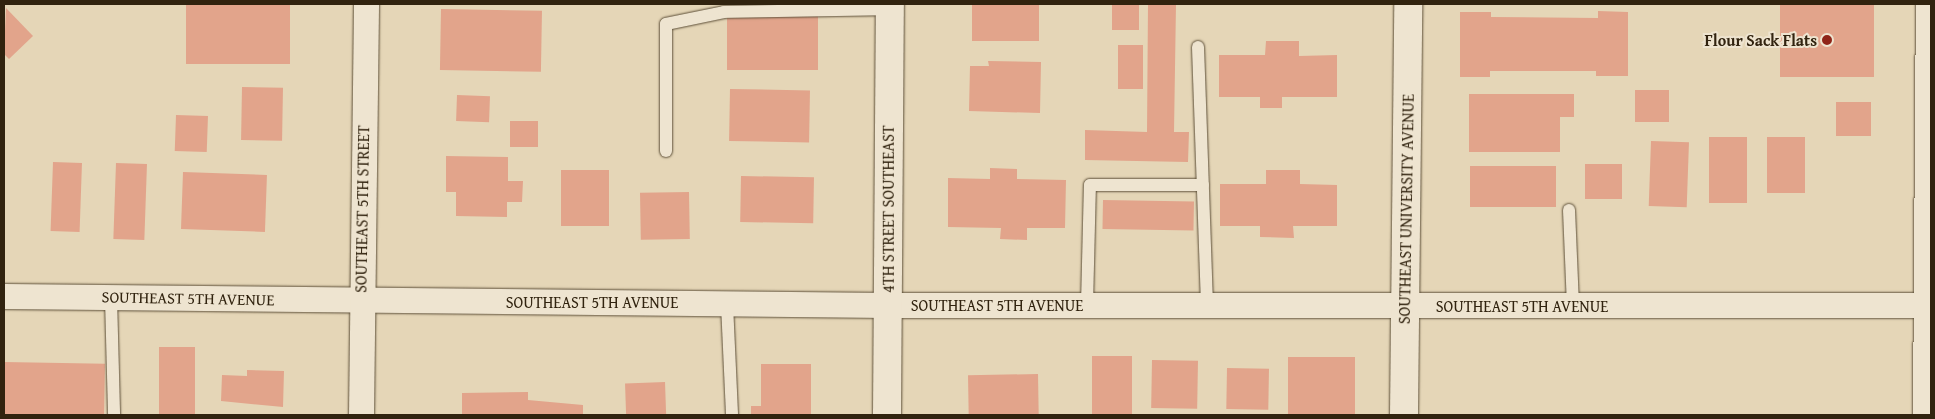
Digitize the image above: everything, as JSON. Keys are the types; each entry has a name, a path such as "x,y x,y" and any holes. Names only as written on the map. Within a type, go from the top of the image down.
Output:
{"main road":[{"name":"SOUTHEAST UNIVERSITY AVENUE","path":"1404,415 1408,4"},
{"name":"4TH STREET SOUTHEAST","path":"887,415 890,7"}],"street":[{"name":"SOUTHEAST 5TH STREET","path":"361,415 366,4"},
{"path":"1925,415 1928,305 1928,4"},
{"name":"SOUTHEAST 5TH AVENUE","path":"4,296 888,305 1928,305"}],"lane":[{"path":"666,151 666,24 724,12 890,7"},
{"path":"1198,47 1207,305"},
{"path":"1087,305 1090,184 1203,185"},
{"path":"1570,210 1573,306"},
{"path":"111,298 114,415"},
{"path":"727,304 732,415"}],"building":[{"path":"186,4 290,4 290,64 186,64"},
{"path":"972,4 1039,4 1039,41 972,41"},
{"path":"1112,4 1139,4 1139,30 1112,30"},
{"path":"1148,4 1176,4 1174,132 1189,132 1188,162 1085,160 1085,130 1147,132"},
{"name":"Flour Sack Flats","path":"1780,4 1874,4 1874,77 1780,77"},
{"path":"6,8 33,36 9,59 4,54"},
{"path":"441,9 542,11 541,72 440,70"},
{"path":"1598,11 1628,12 1628,76 1596,76 1596,71 1490,71 1490,77 1460,77 1460,12 1491,12 1491,17 1598,18"},
{"path":"727,16 818,16 818,70 727,70"},
{"path":"1266,41 1299,41 1299,56 1337,55 1337,97 1282,97 1282,108 1260,108 1260,97 1219,97 1219,55 1265,55"},
{"path":"1118,45 1143,45 1143,89 1118,89"},
{"path":"988,61 1041,62 1040,113 969,111 970,66 989,66"},
{"path":"242,87 283,88 282,141 241,140"},
{"path":"730,89 810,90 809,142 729,141"},
{"path":"1635,90 1669,90 1669,122 1635,122"},
{"path":"1469,94 1574,94 1574,117 1560,117 1560,152 1469,152"},
{"path":"457,95 490,96 489,122 456,121"},
{"path":"1836,102 1871,102 1871,136 1836,136"},
{"path":"176,115 208,116 207,152 175,151"},
{"path":"510,121 538,121 538,147 510,147"},
{"path":"1709,137 1747,137 1747,203 1709,203"},
{"path":"1767,137 1805,137 1805,193 1767,193"},
{"path":"1651,141 1689,142 1687,207 1649,206"},
{"path":"446,156 508,157 508,181 523,181 522,202 507,202 507,217 456,216 456,192 446,192"},
{"path":"53,162 82,163 80,232 51,231"},
{"path":"116,163 147,164 144,240 113,239"},
{"path":"1585,164 1622,164 1622,199 1585,199"},
{"path":"1470,166 1556,166 1556,207 1470,207"},
{"path":"990,168 1017,169 1017,179 1066,180 1065,228 1027,228 1027,240 1000,239 1001,228 948,227 948,178 990,179"},
{"path":"561,170 609,170 609,226 561,226"},
{"path":"1266,170 1300,170 1300,184 1337,185 1337,226 1293,226 1294,238 1260,237 1260,226 1220,226 1220,184 1266,184"},
{"path":"183,172 267,175 265,232 181,229"},
{"path":"741,176 814,177 813,223 740,222"},
{"path":"689,192 690,239 641,240 640,193"},
{"path":"1103,200 1194,202 1193,231 1102,229"},
{"path":"159,347 195,347 195,415 159,415"},
{"path":"1092,356 1132,356 1132,415 1092,415"},
{"path":"1288,357 1355,357 1355,415 1288,415"},
{"path":"1152,360 1198,361 1197,409 1151,408"},
{"path":"4,362 105,364 104,415 4,415"},
{"path":"761,364 811,364 811,415 751,415 751,406 761,406"},
{"path":"1227,368 1269,369 1268,410 1226,409"},
{"path":"247,370 284,371 283,407 221,401 222,375 247,376"},
{"path":"1038,374 1039,415 969,415 968,375"},
{"path":"665,382 666,415 626,415 625,383"},
{"path":"528,392 528,400 583,405 583,415 462,415 462,393"}],"place":[{"name":"Flour Sack Flats","path":"1827,40"}]}
